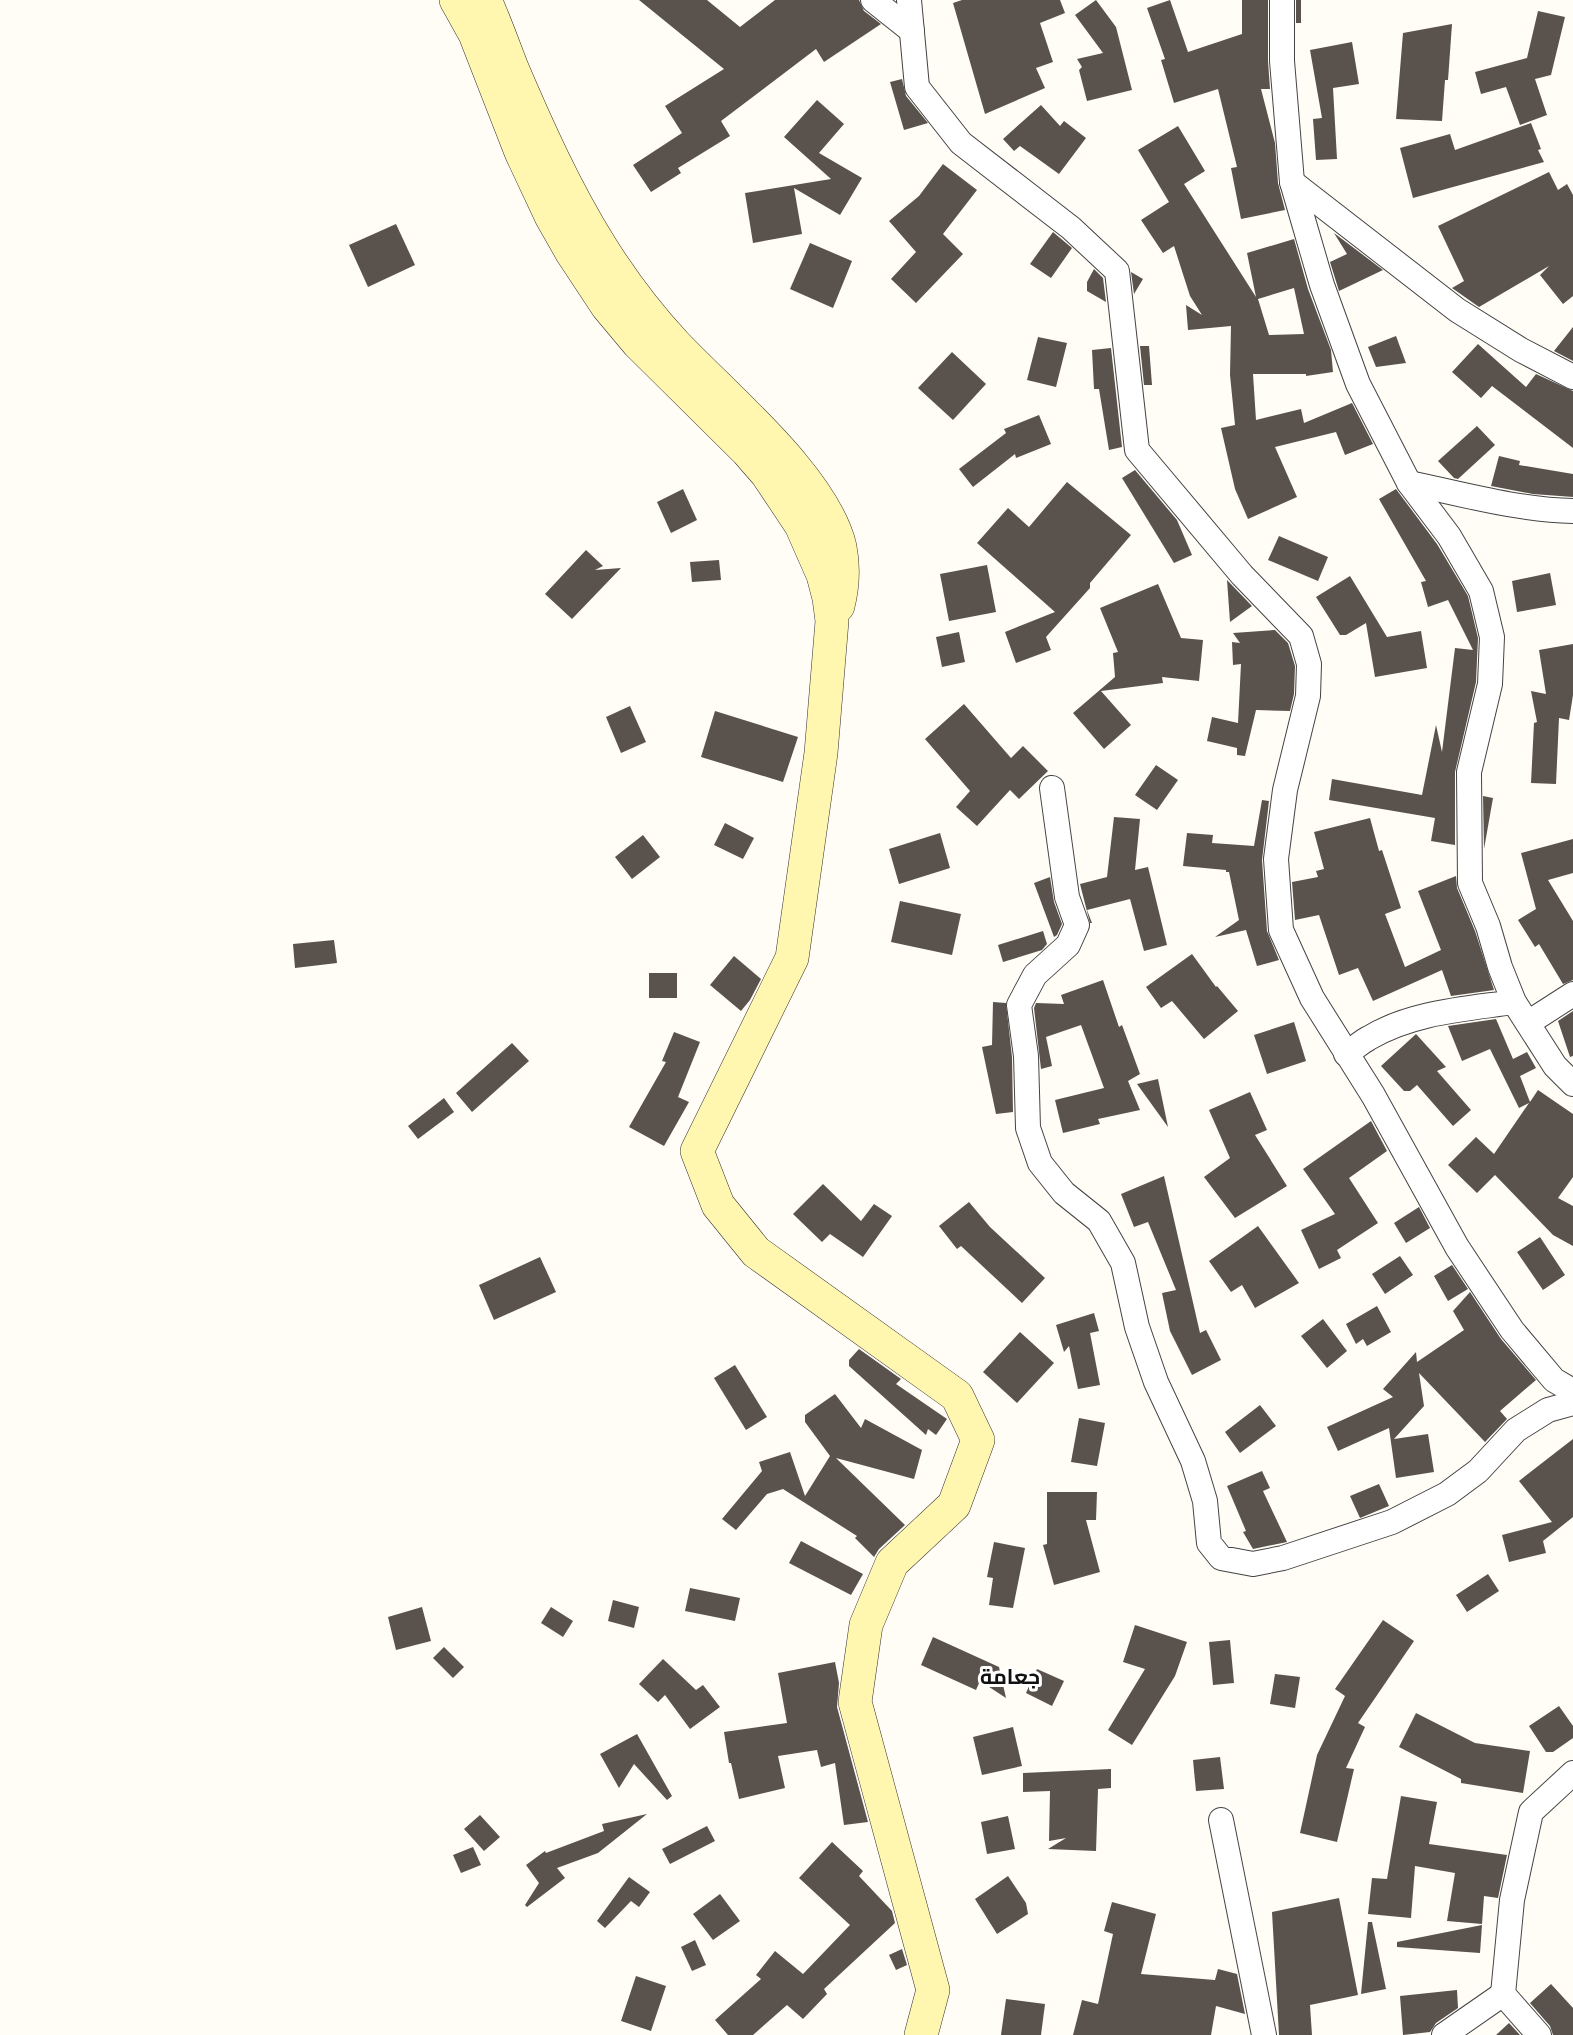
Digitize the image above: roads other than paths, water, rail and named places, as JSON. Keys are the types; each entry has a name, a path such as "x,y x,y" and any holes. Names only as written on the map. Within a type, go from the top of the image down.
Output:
{"main road":[{"path":"456,0 533,147 634,296 676,345 783,453 827,516 834,530 842,561 841,592 832,621 821,753 792,958 697,1151 718,1206 756,1252 957,1396 978,1440 954,1505 892,1563 866,1625 855,1702 933,1990 921,2035"},
{"path":"485,0 512,66 533,147"}],"street":[{"path":"873,0 912,31"},
{"path":"909,0 917,87 961,143 1071,228 1117,271 1137,450 1242,575 1301,636 1309,664 1308,696 1285,790 1276,859 1281,930 1312,998 1373,1095 1456,1247 1512,1330 1554,1380 1573,1390"},
{"path":"1282,0 1282,61 1292,182 1322,285 1358,384 1409,483 1449,536 1481,591 1492,637 1490,684 1469,772 1470,883 1488,926 1500,967 1514,1002 1555,1066 1573,1084"},
{"path":"1292,182 1457,310 1521,350 1573,377"},
{"path":"1409,483 1553,511 1573,511"},
{"path":"1052,788 1067,897 1077,925 1068,945 1035,975 1019,1005 1026,1056 1028,1128 1040,1163 1064,1193 1099,1221 1123,1263 1137,1327 1156,1382 1193,1461 1205,1501 1209,1542 1221,1557 1252,1564 1283,1558 1392,1522 1447,1494 1478,1471 1516,1430 1548,1410 1573,1402"},
{"path":"1528,1023 1573,994"},
{"path":"1346,1054 1369,1037 1403,1022 1450,1011 1514,1002"},
{"path":"1539,2035 1503,1994 1512,1899 1531,1812 1573,1773"},
{"path":"1221,1820 1264,2035"},
{"path":"1444,2035 1503,1994"}],"district":[{"name":"جعامة","path":"1010,1677"}]}
